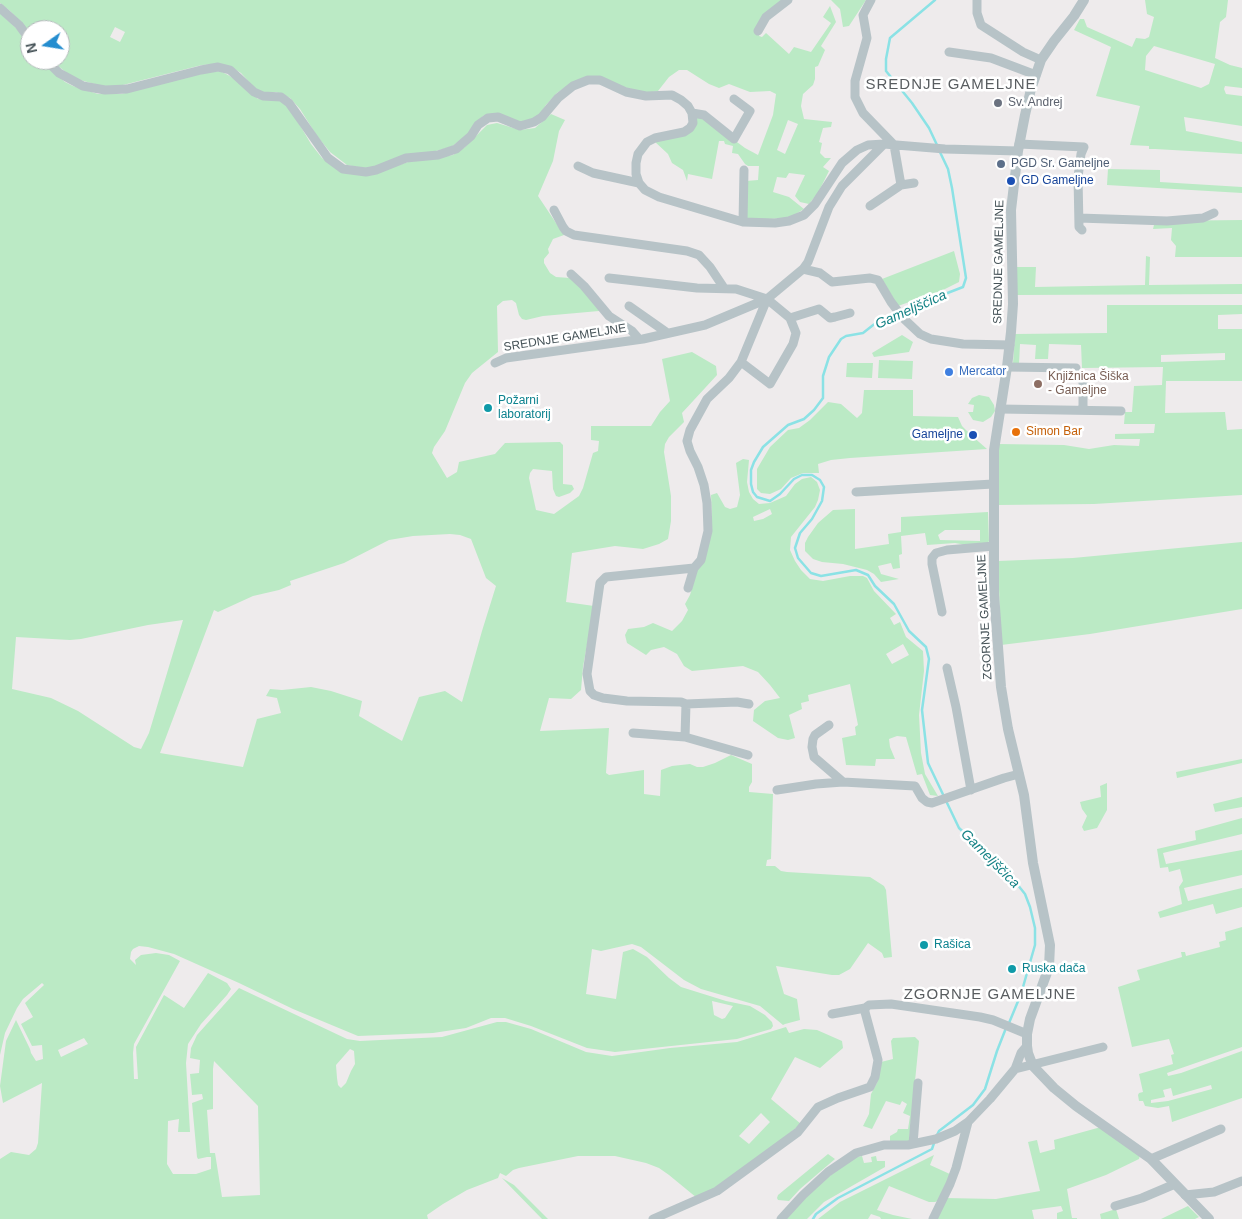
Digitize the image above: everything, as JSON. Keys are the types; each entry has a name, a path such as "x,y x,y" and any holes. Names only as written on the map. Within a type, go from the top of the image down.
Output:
{"street":[{"path":"758,32 766,17 788,0"},
{"path":"870,0 862,16 867,38 855,81 855,97 863,113 894,145 901,185"},
{"path":"976,0 977,13 982,25 1023,52 1041,60"},
{"name":"SREDNJE GAMELJNE","path":"994,546 994,450 1010,345 1013,304 1011,210 1018,147 1024,114 1041,60 1084,0"},
{"path":"0,8 20,26"},
{"path":"949,52 991,58 1036,75"},
{"path":"56,70 83,86 106,90 127,89 218,67 230,70 254,92 263,96 281,98 290,103 328,158 343,168 366,172 406,158 438,155 456,148 471,136 478,125 488,118 498,117 520,126 534,122 542,117 558,98 573,86 588,80 600,80 626,92 646,96 672,95 681,100 692,113 693,123 684,132 656,138 647,142 638,154 636,163 636,174 639,183 645,190 659,197 743,222 775,223 789,221 804,215 815,204 842,164 856,150 868,145 884,144 945,149 1084,147 1081,154 1078,177 1079,227 1082,230"},
{"path":"692,113 704,116 734,139 750,111 734,99"},
{"name":"SREDNJE GAMELJNE","path":"495,363 506,358 616,344 705,325 767,299 803,269 808,262 829,207 842,186 884,144"},
{"path":"578,166 593,173 639,183"},
{"path":"743,222 744,170"},
{"path":"870,206 901,185 914,183"},
{"path":"554,210 566,231 574,235 690,252 699,255 710,267 724,288"},
{"path":"1079,218 1167,221 1203,218 1214,213"},
{"path":"803,269 820,273 832,282 870,278 878,280 903,318 920,334 931,339 963,344 1010,345"},
{"name":"SREDNJE GAMELJNE","path":"571,274 596,298 609,316 632,331 639,339"},
{"path":"610,278 697,288 736,289 767,299 790,318 796,333 793,344 770,384 741,362"},
{"name":"SREDNJE GAMELJNE","path":"688,588 694,568 701,560 708,531 704,485 690,451 688,441 690,430 707,399 729,378 741,362 767,299"},
{"name":"SREDNJE GAMELJNE","path":"629,306 666,332"},
{"path":"790,318 819,309 830,318 850,313"},
{"path":"1007,367 1080,372 1082,410"},
{"path":"1000,409 1121,411"},
{"path":"856,492 993,484"},
{"name":"ZGORNJE GAMELJNE","path":"942,612 932,558 936,553 947,550 994,546 994,594 1002,687 1008,729 1025,801 1032,862 1049,939 1049,967 1030,1020 1027,1034 1028,1053 1034,1066 1043,1077 1065,1097 1151,1159 1209,1219"},
{"path":"694,568 606,577 600,583 587,674 590,691 594,696 627,701 681,702 686,704 736,702 749,704"},
{"path":"947,668 971,790"},
{"path":"685,738 686,704"},
{"path":"829,725 815,735 812,740 814,757 844,782"},
{"path":"634,733 685,738 748,756"},
{"path":"777,790 844,782 916,786 922,798 926,802 932,803 1019,774"},
{"path":"832,1014 865,1008 869,1005 891,1004 993,1020 1027,1034"},
{"path":"653,1219 717,1191 798,1132 818,1108 870,1086 875,1076 878,1060 865,1008"},
{"name":"ZGORNJE GAMELJNE","path":"781,1219 828,1172 856,1153 884,1145 913,1144 928,1141 955,1131 968,1122 1015,1069 1021,1053 1027,1046"},
{"path":"1015,1069 1034,1066 1103,1047"},
{"path":"913,1144 918,1083"},
{"name":"ZGORNJE GAMELJNE","path":"933,1219 950,1184 968,1122"},
{"path":"1151,1159 1221,1129"},
{"path":"1185,1195 1214,1192 1242,1181"},
{"path":"1115,1206 1142,1198 1175,1184"}],"green space":[{"path":"0,0 784,0 764,25 759,36 762,37 766,33 789,54 794,47 811,52 831,23 823,17 830,6 836,22 821,46 825,50 818,66 815,67 813,85 803,94 801,106 804,119 832,122 831,127 823,128 819,142 822,143 820,153 825,158 831,158 823,167 829,171 818,193 809,204 800,202 795,196 805,175 789,173 786,178 777,177 773,192 789,197 804,209 789,218 747,220 746,181 758,180 759,166 748,166 745,164 738,154 732,153 733,146 725,144 724,141 719,141 712,179 688,174 687,181 683,170 672,163 668,154 654,141 697,123 697,118 702,116 745,148 758,155 773,115 776,94 770,91 750,92 729,84 719,88 687,70 679,70 669,77 658,91 647,93 619,86 573,82 557,93 540,114 532,119 520,122 489,114 483,116 470,133 451,147 368,169 347,165 330,152 290,98 276,92 264,93 257,91 241,73 231,67 220,64 202,65 119,86 102,86 80,80 63,70 70,70 70,20 20,22 0,3","holes":["115,27 125,32 120,42 110,37","788,120 798,124 785,154 777,150"]},
{"path":"831,0 866,0 849,26 843,27 840,9"},
{"path":"1145,0 1228,0 1226,17 1220,22 1215,58 1242,68 1242,88 1225,86 1224,89 1226,94 1242,96 1242,126 1184,117 1186,131 1242,142 1242,154 1149,149 1149,146 1130,145 1140,106 1096,96 1111,47 1074,30 1080,19 1084,19 1087,27 1132,47 1136,38 1145,39 1149,37 1154,17 1147,14","holes":["1154,46 1215,64 1209,84 1201,88 1145,70 1146,56"]},
{"path":"0,13 20,32 20,70 51,70 65,82 98,94 121,94 208,72 220,71 236,80 258,99 281,100 288,105 311,144 322,158 342,172 372,174 408,162 453,155 465,147 487,125 497,123 520,130 535,128 551,114 565,120 559,131 553,161 538,196 564,235 553,239 544,263 550,273 556,277 570,278 590,295 600,309 599,311 543,316 526,320 522,319 519,315 516,303 512,300 503,301 497,306 498,352 472,373 465,383 445,431 432,453 447,478 457,472 459,462 495,454 505,443 560,442 563,445 563,484 572,485 574,489 570,493 559,497 556,496 553,489 552,471 533,469 529,478 536,510 554,514 579,496 583,488 593,453 598,451 599,441 591,440 591,426 651,426 670,401 662,359 692,352 716,366 717,375 682,413 684,422 669,437 665,444 664,452 671,496 671,521 668,539 643,549 615,546 572,553 566,602 594,606 583,667 581,690 571,699 549,698 540,731 609,728 606,773 609,775 644,770 644,794 660,796 661,770 672,766 690,764 703,767 731,755 752,764 752,782 749,792 773,794 771,859 767,860 766,866 775,866 781,871 787,872 870,877 884,886 886,890 892,957 884,958 882,953 868,943 850,969 839,975 776,966 784,994 797,999 800,1020 783,1025 760,1006 701,989 684,980 641,947 632,944 601,951 592,949 586,994 616,999 623,952 633,949 647,957 681,987 726,1001 750,1006 765,1015 772,1022 773,1026 771,1029 737,1039 615,1052 587,1048 505,1018 491,1018 466,1028 433,1033 358,1036 293,1009 174,954 139,946 131,952 130,959 136,965 135,960 141,955 156,953 169,955 180,961 134,1044 134,1079 138,1079 136,1047 164,995 184,1008 208,973 227,983 231,989 201,1024 188,1044 186,1063 190,1132 178,1132 179,1119 168,1121 167,1164 173,1174 196,1174 211,1169 211,1157 198,1159 197,1157 192,1103 203,1099 202,1094 192,1095 190,1074 199,1073 200,1060 190,1058 191,1048 197,1035 239,988 347,1039 360,1041 442,1037 497,1022 506,1022 531,1029 586,1052 612,1056 737,1042 786,1027 789,1033 804,1029 817,1030 842,1041 843,1048 820,1068 795,1057 771,1099 801,1124 733,1178 697,1198 659,1168 646,1163 615,1156 578,1156 519,1168 506,1176 500,1173 498,1178 467,1190 443,1204 427,1215 428,1219 0,1219 0,1159 11,1152 29,1155 36,1149 42,1083 3,1103 0,1086 6,1041 16,1020 36,1061 43,1059 42,1045 32,1046 21,1024 33,1017 25,1003 44,985 42,983 23,999 5,1033 0,1055","holes":["450,534 471,539 486,578 496,586 462,702 445,691 419,697 402,741 359,716 362,701 311,687 282,690 270,689 266,696 277,698 281,713 257,719 243,767 160,753 214,610 218,612 253,596 279,590 291,585 290,581 344,563 389,540 413,536","183,620 149,733 141,749 134,747 78,711 51,698 12,689 16,637 70,640","712,1001 733,1006 725,1018 722,1019 714,1015","84,1038 88,1044 61,1057 58,1050","350,1049 354,1051 355,1064 346,1083 341,1088 338,1085 336,1065","214,1061 258,1106 260,1195 222,1197 215,1153 210,1153 207,1110 213,1109","761,1113 770,1122 749,1144 739,1136"]},
{"path":"1108,169 1160,170 1160,182 1242,187 1242,193 1107,185"},
{"path":"1242,220 1242,257 1175,257 1176,246 1171,240 1172,228 1153,229 1155,221"},
{"path":"954,251 960,274 959,282 943,290 898,306 882,279"},
{"path":"1146,256 1150,257 1149,285 1242,284 1242,294 1017,295 1017,267 1036,267 1035,287 1145,285"},
{"path":"1107,305 1242,305 1242,314 1218,315 1218,329 1242,329 1242,381 1166,381 1165,413 1225,412 1227,430 1242,429 1242,495 1094,504 997,505 998,444 1064,445 1089,449 1114,445 1139,446 1140,439 1115,439 1115,434 1154,433 1155,424 1124,424 1125,412 1132,412 1134,386 1162,385 1163,367 1082,368 1081,345 1049,344 1048,359 1035,359 1036,345 1020,344 1019,364 1013,363 1015,334 1107,333","holes":["1225,353 1225,360 1161,362 1161,355"]},
{"path":"902,335 913,342 909,352 874,357 872,353"},
{"path":"879,360 913,361 912,379 878,378"},
{"path":"847,363 873,363 872,378 846,377"},
{"path":"864,390 913,390 913,416 958,417 962,426 987,449 831,460 818,464 819,473 803,473 791,478 781,489 770,494 761,493 757,489 757,469 770,447 788,430 799,428 828,402 841,404 857,418 862,413"},
{"path":"979,395 989,397 995,411 991,417 983,422 973,420 968,412 973,412 974,405 968,404 972,398"},
{"path":"743,459 749,460 747,482 749,492 759,504 770,503 786,496 795,484 802,479 811,477 817,482 820,490 815,507 791,537 790,550 795,561 810,579 823,581 850,576 863,576 867,578 874,591 896,614 890,618 894,625 900,622 906,637 923,651 924,671 919,715 921,753 925,774 938,796 930,795 922,774 917,775 906,737 897,736 889,739 895,759 876,759 875,766 846,765 842,738 856,735 855,727 858,725 850,684 808,695 809,701 801,703 802,709 789,715 795,738 788,740 778,738 753,721 754,710 765,701 780,698 758,672 743,666 692,671 684,666 677,654 664,647 651,650 646,655 627,643 625,635 628,629 644,627 653,623 672,631 682,621 688,610 685,604 690,595 712,518 711,495 717,493 725,507 730,509 737,507 740,495 736,463","holes":["770,509 772,514 754,521 753,517","903,644 909,655 892,664 886,654"]},
{"path":"855,509 855,549 889,544 888,534 901,532 901,517 988,512 989,541 987,544 972,546 955,543 927,545 925,533 901,536 902,554 899,555 900,568 893,569 891,563 878,566 881,574 899,579 881,582 874,574 867,570 843,564 822,562 813,559 805,551 805,543 808,537 818,523 833,510","holes":["945,530 980,530 980,541 940,540 938,535"]},
{"path":"1242,542 1242,609 1090,634 1001,645 998,561 1073,558"},
{"path":"1242,759 1242,763 1177,778 1176,772"},
{"path":"1107,783 1107,810 1097,828 1084,831 1082,827 1087,816 1080,802 1101,797 1100,786"},
{"path":"1242,797 1242,807 1215,812 1213,804"},
{"path":"1242,818 1242,834 1163,853 1166,864 1242,850 1242,875 1184,888 1188,901 1242,888 1242,907 1216,914 1213,904 1160,918 1158,912 1182,904 1179,887 1183,881 1180,869 1169,872 1168,867 1160,868 1157,849 1196,840 1195,831"},
{"path":"1242,927 1242,1047 1167,1073 1168,1076 1181,1073 1242,1051 1242,1098 1172,1122 1169,1106 1158,1108 1145,1106 1143,1101 1139,1101 1138,1095 1143,1092 1139,1074 1173,1064 1171,1055 1174,1054 1169,1039 1132,1047 1118,987 1140,980 1137,970 1182,957 1181,952 1185,952 1186,956 1220,947 1219,942 1226,940 1225,932","holes":["1211,1085 1212,1089 1168,1101 1151,1103 1151,1100 1165,1097 1163,1090 1171,1088 1173,1096"]},
{"path":"915,1037 919,1041 909,1141 890,1142 890,1136 897,1132 898,1129 908,1129 910,1116 903,1113 907,1104 902,1101 900,1105 886,1101 872,1129 863,1126 869,1114 871,1094 877,1083 881,1062 893,1059 891,1041 893,1038"},
{"path":"1101,1127 1140,1155 1139,1159 1106,1175 1067,1189 1072,1218 1077,1219 1057,1219 1057,1213 1063,1211 1061,1206 1032,1210 1034,1219 936,1219 945,1198 996,1199 1040,1191 1028,1142 1037,1140 1040,1153 1055,1149 1054,1140"},
{"path":"828,1154 835,1159 789,1201 778,1200 778,1195"},
{"path":"934,1155 930,1165 952,1175 940,1200 929,1202 889,1186 877,1210 912,1219 881,1219 871,1214 868,1219 818,1219 840,1202"},
{"path":"862,1156 864,1163 872,1162 871,1157 876,1156 877,1161 885,1161 885,1167 824,1202 807,1219 784,1219 815,1187 853,1158"},
{"path":"502,1178 514,1185 548,1219 542,1219"},
{"path":"1188,1206 1199,1217 1195,1219 1161,1219"},
{"path":"1116,1209 1119,1219 1101,1219 1100,1214"}],"waterway":[{"name":"Gameljščica","path":"935,0 890,38 886,71 912,103 929,128 937,145"},
{"name":"Gameljščica","path":"901,311 963,287 966,278 948,169 939,150"},
{"name":"Gameljščica","path":"896,313 877,322 863,333 846,336 841,339 829,357 823,376 823,398 804,419 788,425 763,447 751,470 751,484 753,492 757,497 770,501 780,494 794,479 802,475 812,475 820,480 824,487 822,501 812,519 800,533 795,548 798,558 811,573 821,576 856,570 868,575 875,586 894,604 909,631 926,647 929,659 922,710 928,763 959,828 1013,879 1025,894 1035,928 1035,945 1021,994 1009,1023"},
{"name":"Gameljščica","path":"937,1135 939,1131 973,1105 985,1089 1006,1028"},
{"name":"Gameljščica","path":"813,1219 816,1214 838,1198 932,1149 934,1143"}],"place":[{"name":"Sv. Andrej","path":"998,103"},
{"name":"PGD Sr. Gameljne","path":"1001,164"},
{"name":"GD Gameljne","path":"1011,181"},
{"name":"Mercator","path":"949,372"},
{"name":"Knjižnica Šiška - Gameljne","path":"1038,384"},
{"name":"Požarni laboratorij","path":"488,408"},
{"name":"Simon Bar","path":"1016,432"},
{"name":"Gameljne","path":"973,435"},
{"name":"Rašica","path":"924,945"},
{"name":"Ruska dača","path":"1012,969"}],"district":[{"name":"SREDNJE GAMELJNE","path":"951,85"},
{"name":"ZGORNJE GAMELJNE","path":"990,995"}]}
